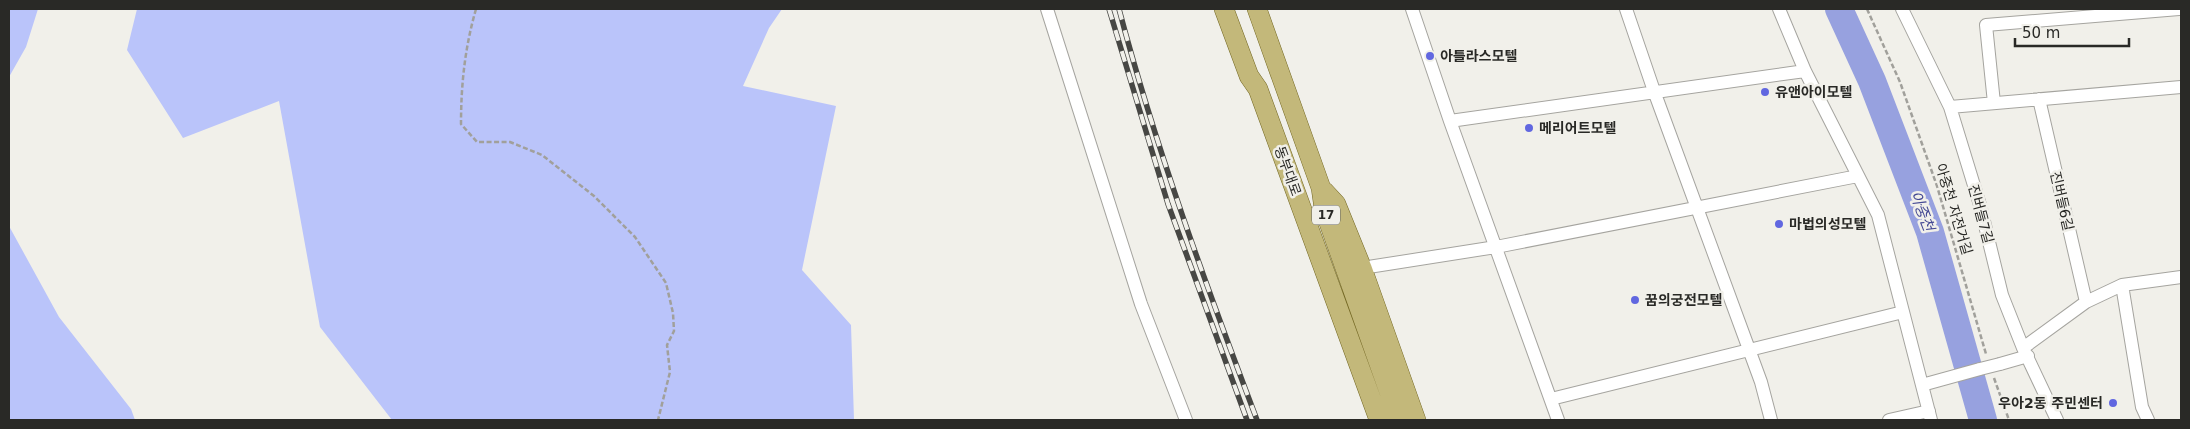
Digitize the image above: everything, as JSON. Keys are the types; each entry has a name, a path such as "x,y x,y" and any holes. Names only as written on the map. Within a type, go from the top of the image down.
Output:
{"main road":[{"name":"동부대로","path":"1224,9 1249,76 1258,89 1379,420"},
{"name":"동부대로","path":"1257,9 1322,188 1324,209 1399,420"},
{"path":"1249,76 1248,95 1366,420"},
{"name":"동부대로","path":"1322,188 1336,204 1362,268 1416,420"}],"street":[{"path":"1046,9 1141,304 1186,420"},
{"path":"1412,9 1450,121 1558,420"},
{"path":"1626,9 1749,350 1771,420"},
{"path":"1779,9 1805,71 1878,215 1930,415 1889,420"},
{"name":"진버들7길","path":"1902,9 1950,107 1980,204 2002,295 2057,420"},
{"path":"1994,104 1986,25 2179,9"},
{"path":"1450,121 1805,71"},
{"path":"1950,107 2181,87"},
{"name":"진버들6길","path":"2039,99 2086,302"},
{"path":"1362,268 1496,247 1858,176"},
{"path":"1923,385 1994,366 2026,352 2086,302 2122,285 2181,278"},
{"path":"2122,285 2142,407 2148,420"},
{"path":"1551,399 1903,312"}],"path":[{"path":"476,9 466,48 461,86 460,124 477,142 510,142 542,155 594,196 635,237 666,283 674,313 674,331 667,345 670,372 658,420"},
{"name":"아중천 자전거길","path":"1867,9 1900,82 1934,177 1994,366 2009,420"}],"shaded area":[{"path":"9,9 38,9 26,47 9,77"},
{"path":"137,9 782,9 769,28 743,86 836,106 802,270 851,325 854,420 392,420 320,327 279,101 183,138 127,50"},
{"path":"9,226 59,317 131,409 135,420 9,420"}],"waterway":[{"name":"아중천","path":"1839,9 1872,81 1930,232 1983,420"}],"railway":[{"path":"1109,9 1168,204 1247,420"},
{"path":"1119,9 1165,165 1257,420"}],"place":[{"name":"아틀라스모텔","path":"1430,56"},
{"name":"유앤아이모텔","path":"1765,92"},
{"name":"메리어트모텔","path":"1529,128"},
{"name":"마법의성모텔","path":"1779,224"},
{"name":"꿈의궁전모텔","path":"1635,300"},
{"name":"우아2동 주민센터","path":"2113,403"}]}
